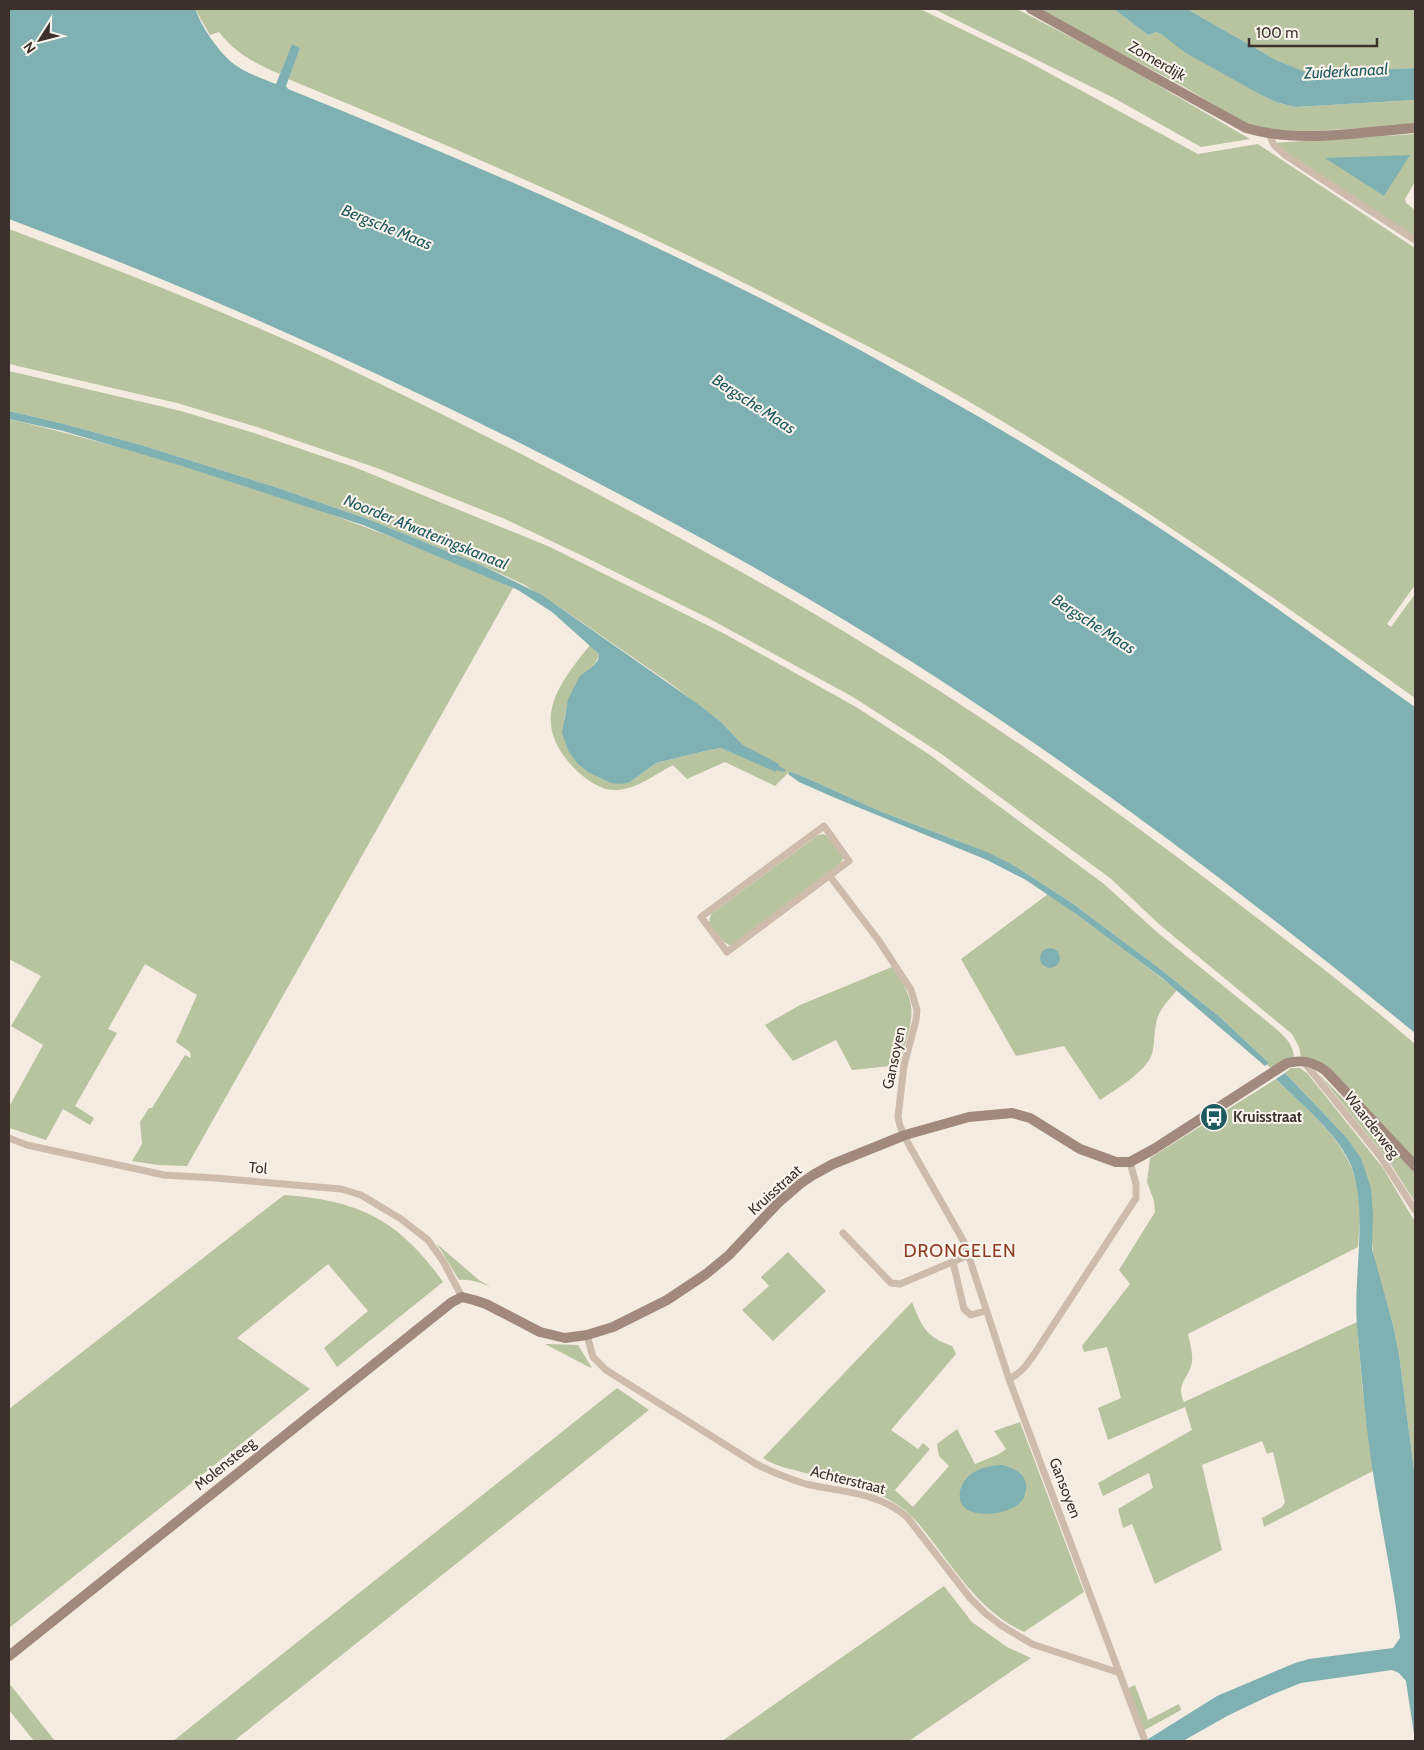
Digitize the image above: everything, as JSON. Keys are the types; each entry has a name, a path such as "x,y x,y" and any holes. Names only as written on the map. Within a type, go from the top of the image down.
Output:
{"street":[{"name":"Zomerdijk","path":"1031,9 1246,128 1269,134 1311,136 1415,128"},
{"path":"1269,134 1274,145 1286,155 1415,240"},
{"path":"824,826 849,860 830,875 727,952 701,917 824,826"},
{"name":"Gansoyen","path":"830,875 879,941 911,990 915,1002 916,1020 904,1065 898,1117 909,1145 964,1242 985,1311 1009,1379 1120,1674 1127,1698 1144,1739"},
{"path":"1009,1379 1016,1376 1022,1370 1037,1350 1136,1198 1136,1184 1130,1162 1154,1149 1287,1063 1303,1061 1318,1065 1327,1072 1415,1166"},
{"name":"Waarderweg","path":"1303,1061 1380,1156 1415,1210"},
{"name":"Kruisstraat","path":"462,1297 486,1304 540,1332 565,1338 587,1335 613,1327 667,1300 706,1274 729,1256 778,1203 800,1184 833,1164 905,1135 969,1117 1012,1113 1030,1118 1080,1149 1116,1162 1130,1162"},
{"name":"Tol","path":"9,1138 27,1145 164,1175 341,1189 361,1195 402,1219 428,1240 443,1261 462,1297"},
{"path":"844,1233 891,1283 895,1284 900,1284 969,1255"},
{"path":"953,1262 964,1310 971,1315 985,1311"},
{"name":"Molensteeg","path":"9,1656 443,1308 462,1297"},
{"name":"Achterstraat","path":"587,1335 593,1357 606,1370 756,1464 805,1483 868,1496 896,1508 907,1517 970,1598 1002,1626 1032,1644 1120,1674"}],"green space":[{"path":"195,9 920,9 1025,60 1198,154 1258,144 1415,248 1415,585 1387,624 1391,627 1415,594 1415,698 1192,542 1078,468 943,387 684,253 487,163 288,79 300,48 292,45 280,74 247,57 232,46 219,32 210,35"},
{"path":"934,9 1017,9 1113,59 1250,139 1201,147 1114,98"},
{"path":"1037,9 1114,9 1148,35 1156,32 1161,34 1263,96 1295,107 1415,100 1415,125 1276,132 1244,123 1181,85"},
{"path":"1187,9 1415,9 1415,68 1307,73 1276,60"},
{"path":"1415,134 1415,182 1405,199 1406,203 1415,210 1415,240 1271,143"},
{"path":"9,229 130,275 249,324 395,391 527,457 733,567 837,627 961,705 1050,765 1179,859 1320,966 1415,1044 1415,1161 1352,1093 1301,1057 1299,1047 1292,1034 1160,925 1110,878 940,753 853,697 708,618 585,557 505,519 377,468 257,427 177,403 9,364"},
{"path":"9,371 181,411 254,433 354,467 550,547 725,634 856,707 930,755 1104,884 1158,933 1284,1036 1294,1056 1272,1069 1267,1065 1269,1063 1221,1018 1159,968 1072,903 1015,866 961,842 882,812 802,776 788,773 775,786 725,762 687,779 673,765 632,787 611,790 596,785 577,771 562,754 554,738 551,722 552,706 558,691 566,676 590,645 599,654 598,658 577,683 570,697 564,719 611,783 630,782 656,763 721,748 776,770 778,766 743,745 721,722 667,681 523,584 365,518 275,487 141,445 9,411"},
{"path":"9,419 138,452 328,513 452,561 513,588 187,1166 158,1165 132,1161 142,1144 140,1122 149,1108 152,1108 185,1055 191,1058 190,1052 176,1042 197,995 145,964 108,1029 117,1033 75,1106 94,1118 90,1125 63,1109 46,1140 9,1128 9,1107 43,1045 11,1026 41,976 9,959"},
{"path":"823,834 827,836 843,858 841,863 733,944 729,945 724,942 709,923 711,914 818,835"},
{"path":"1048,894 1177,990 1158,1015 1153,1050 1149,1061 1137,1074 1100,1100 1064,1046 1016,1056 961,959"},
{"path":"892,967 906,990 912,1013 900,1065 852,1070 836,1040 793,1061 765,1025 800,1005"},
{"path":"1291,1068 1300,1068 1307,1073 1383,1168 1415,1222 1415,1478 1399,1354 1393,1325 1374,1261 1364,1169 1361,1158 1347,1138 1285,1073"},
{"path":"1318,1073 1415,1172 1415,1202 1388,1160"},
{"path":"1276,1079 1316,1117 1340,1146 1349,1162 1359,1197 1358,1247 1188,1334 1192,1362 1182,1385 1182,1396 1184,1402 1357,1322 1362,1384 1373,1471 1264,1527 1262,1518 1282,1507 1285,1502 1273,1452 1267,1454 1262,1441 1202,1465 1222,1550 1155,1584 1132,1524 1123,1528 1118,1509 1153,1488 1149,1473 1103,1496 1098,1483 1192,1430 1185,1407 1108,1440 1098,1408 1121,1398 1107,1347 1084,1352 1082,1346 1130,1284 1119,1270 1155,1212 1154,1201 1147,1182 1150,1158"},
{"path":"284,1195 334,1202 356,1208 375,1217 410,1243 443,1282 337,1367 324,1348 368,1311 328,1264 237,1338 310,1389 9,1628 9,1409"},
{"path":"437,1244 479,1280 491,1287 471,1281 459,1280"},
{"path":"788,1252 826,1291 773,1341 742,1310 769,1286 761,1277"},
{"path":"912,1302 926,1330 936,1339 952,1346 956,1354 891,1430 918,1449 923,1443 930,1449 895,1490 913,1507 949,1466 939,1456 937,1444 957,1429 975,1464 1006,1449 994,1431 1020,1422 1084,1592 1024,1632 984,1605 917,1522 899,1506 863,1488 784,1467 763,1458"},
{"path":"545,1344 578,1345 592,1368 589,1367"},
{"path":"617,1388 649,1410 234,1741 173,1741"},
{"path":"944,1586 972,1622 1007,1647 1031,1658 909,1741 722,1741"},
{"path":"9,1683 55,1741 34,1741 9,1710"},
{"path":"1135,1685 1148,1720 1179,1704 1181,1710 1143,1731 1127,1689"}],"water":[{"name":"Bergsche Maas","path":"9,9 195,9 210,37 230,61 246,72 276,84 292,44 300,48 286,86 288,89 577,211 720,278 860,350 1054,461 1195,551 1415,707 1415,1033 1234,889 1111,797 920,667 802,595 682,527 600,484 382,376 160,278 9,219"},
{"path":"1114,9 1187,9 1276,60 1308,73 1415,68 1415,100 1295,107 1276,102 1186,53 1161,34 1156,32 1148,35"},
{"path":"1410,155 1384,196 1325,158"},
{"path":"9,411 141,445 275,487 365,518 481,565 542,595 698,704 721,722 743,745 779,764 779,766 786,770 784,772 776,770 776,772 721,748 656,763 630,782 622,784 611,783 588,772 578,764 569,752 562,733 568,699 580,676 594,665 598,660 599,654 552,612 518,590 363,525 182,466 63,431 9,419"},
{"path":"790,772 882,812 987,852 1015,866 1072,903 1159,968 1221,1018 1269,1063 1265,1066 1162,978 1076,914 1026,880 987,860 799,782 788,774"},
{"path":"1050,948 1057,951 1060,958 1057,965 1050,968 1043,965 1040,958 1043,951"},
{"path":"1285,1073 1347,1138 1361,1158 1371,1188 1373,1214 1372,1249 1399,1354 1415,1478 1415,1741 1406,1681 1399,1673 1392,1670 1301,1683 1229,1715 1183,1741 1145,1741 1217,1696 1295,1663 1309,1659 1393,1648 1400,1638 1372,1465 1357,1326 1356,1307 1360,1225 1357,1186 1352,1168 1346,1156 1329,1132 1276,1079"},
{"path":"1002,1465 1018,1472 1025,1480 1026,1490 1020,1503 1006,1511 988,1514 965,1508 961,1502 960,1491 966,1479 982,1468"}],"place":[{"name":"Kruisstraat","path":"1214,1117"}],"district":[{"name":"DRONGELEN","path":"960,1251"}],"water label":[{"name":"Zuiderkanaal","path":"1346,71"},
{"name":"Noorder Afwateringskanaal","path":"426,532"}]}
